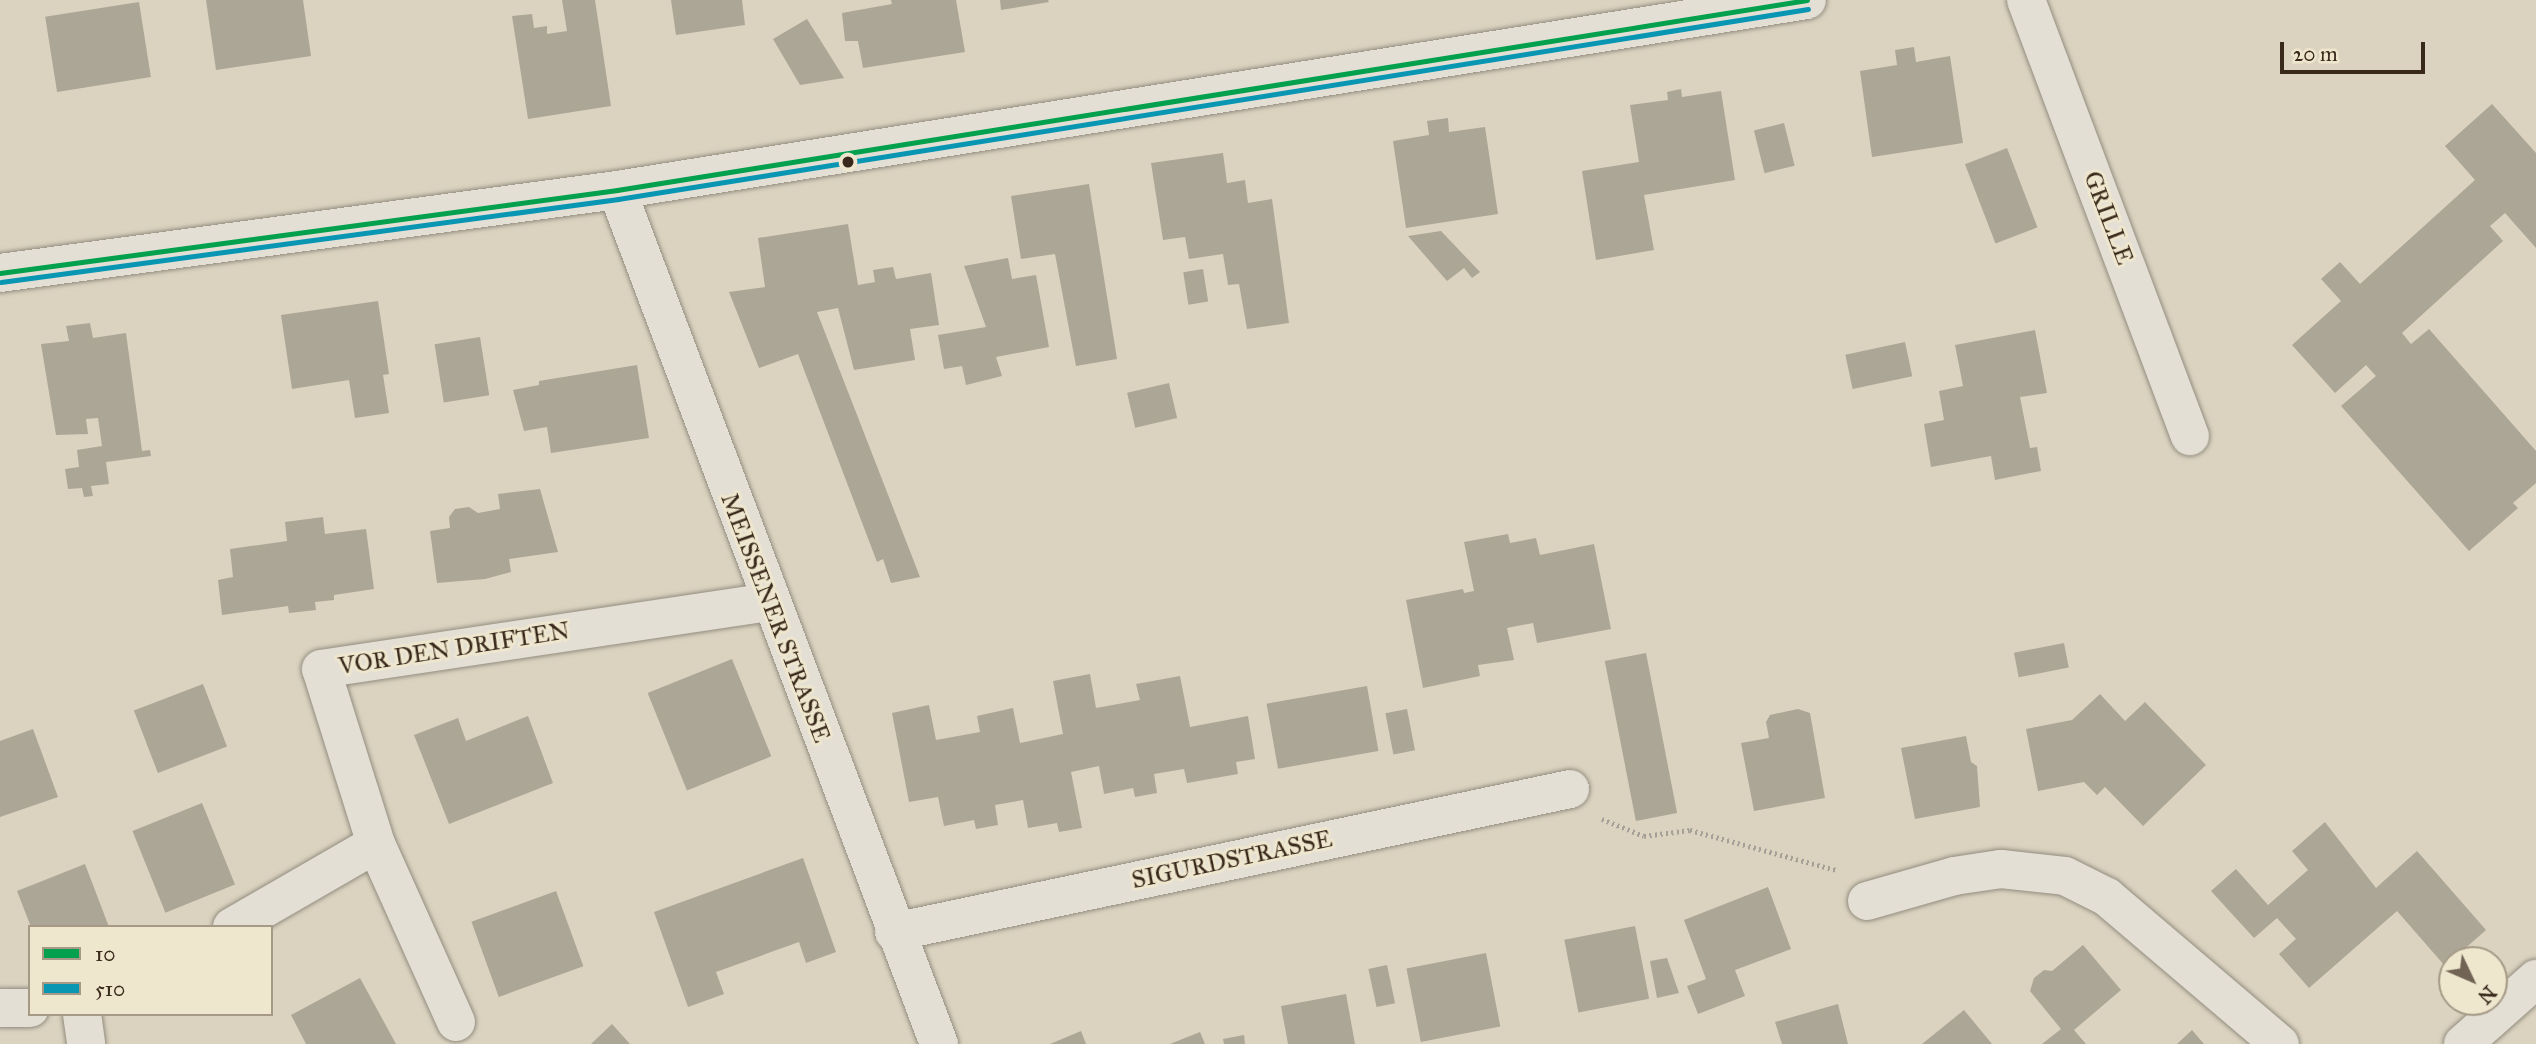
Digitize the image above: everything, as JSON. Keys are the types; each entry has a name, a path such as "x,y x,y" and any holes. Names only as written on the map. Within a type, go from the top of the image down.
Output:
{"street":[{"path":"0,273 617,190 1807,0"},
{"name":"GRILLE","path":"2026,0 2190,436"},
{"name":"MEISSENER STRASSE","path":"617,190 769,602 939,1044"},
{"name":"VOR DEN DRIFTEN","path":"456,1023 376,844 321,669 769,602"},
{"name":"SIGURDSTRASSE","path":"894,932 1570,789"},
{"path":"235,925 376,844"},
{"path":"1867,901 1954,876 2001,869 2065,876 2106,897 2280,1044"},
{"path":"2463,1044 2536,979"},
{"path":"0,1009 28,1008"},
{"path":"82,1016 86,1044"}],"path":[{"path":"1570,789 1596,817 1644,836 1690,830 1836,870 1867,901"}],"building":[{"path":"206,0 303,0 311,56 216,70"},
{"path":"562,0 595,0 611,106 528,119 512,16 532,14 534,28 547,26 547,34 567,31"},
{"path":"671,0 742,0 745,25 676,35"},
{"path":"891,0 956,0 965,52 863,68 858,41 845,41 842,13 892,4"},
{"path":"1000,0 1048,0 1049,2 1001,10"},
{"path":"139,2 151,77 57,92 45,17"},
{"path":"807,19 844,78 800,85 773,39"},
{"path":"1914,47 1916,62 1950,56 1963,143 1872,157 1860,71 1897,65 1895,50"},
{"path":"1681,89 1682,97 1721,91 1735,180 1644,195 1654,250 1596,260 1582,171 1639,162 1630,105 1668,100 1667,92"},
{"path":"2492,104 2536,153 2536,248 2505,213 2490,226 2503,241 2402,333 2411,344 2429,329 2536,451 2536,483 2513,503 2518,508 2469,551 2341,406 2376,376 2366,365 2335,393 2292,345 2341,301 2321,279 2340,262 2360,284 2475,180 2445,146"},
{"path":"1448,118 1449,132 1485,127 1498,214 1406,228 1393,141 1429,135 1427,121"},
{"path":"1784,123 1795,166 1765,173 1754,130"},
{"path":"2007,148 2037,227 1995,243 1965,164"},
{"path":"1223,153 1227,183 1245,180 1248,203 1272,199 1289,323 1247,329 1239,284 1228,285 1223,254 1189,259 1185,237 1163,240 1151,163"},
{"path":"1089,184 1117,359 1076,366 1055,254 1021,259 1011,196"},
{"path":"848,224 858,285 875,282 873,270 893,267 896,279 931,273 939,325 910,329 915,360 854,370 838,308 817,312 920,577 891,583 883,559 877,562 798,354 759,368 729,292 765,287 758,238"},
{"path":"1441,231 1480,272 1472,278 1464,268 1447,281 1408,236"},
{"path":"1008,258 1012,279 1036,275 1049,347 996,357 1002,376 966,385 962,366 944,369 938,335 986,327 964,266"},
{"path":"1203,269 1208,302 1188,305 1183,272"},
{"path":"378,301 389,374 383,375 389,413 355,418 349,380 292,389 281,315"},
{"path":"90,323 93,338 126,333 142,451 150,450 151,456 106,462 109,484 91,486 93,496 84,497 82,488 68,489 65,469 79,467 77,450 102,446 98,418 86,419 88,434 56,435 41,344 69,341 66,326"},
{"path":"2035,330 2047,393 2020,397 2030,448 2037,447 2041,471 1995,480 1991,456 1931,467 1924,424 1944,420 1939,391 1963,386 1955,345"},
{"path":"480,337 489,395 444,402 435,344"},
{"path":"1905,342 1912,376 1853,389 1845,355"},
{"path":"637,365 649,438 551,453 547,427 524,431 513,390 539,385 539,381"},
{"path":"1169,383 1177,418 1135,428 1127,393"},
{"path":"540,489 558,552 509,559 511,572 485,579 437,583 430,531 450,528 449,517 455,509 469,507 478,513 500,509 498,494"},
{"path":"323,517 325,534 366,529 374,589 334,595 334,600 315,602 316,610 289,613 288,606 222,615 218,580 233,577 230,549 287,541 285,522"},
{"path":"1508,534 1510,543 1536,538 1540,555 1594,544 1611,629 1537,643 1533,623 1507,628 1514,660 1478,665 1480,676 1423,688 1406,600 1463,589 1464,593 1474,591 1464,542"},
{"path":"2064,643 2069,668 2019,677 2014,653"},
{"path":"1646,653 1677,813 1636,821 1605,661"},
{"path":"732,659 771,756 687,790 648,693"},
{"path":"1090,674 1096,708 1140,700 1136,684 1180,676 1190,727 1248,716 1255,759 1236,762 1238,774 1187,783 1184,769 1154,774 1157,793 1135,797 1133,788 1104,794 1099,766 1071,772 1082,828 1059,832 1057,823 1028,828 1023,800 995,805 998,825 976,829 974,820 944,826 938,797 909,802 892,713 929,705 936,740 980,732 977,716 1013,708 1020,743 1063,734 1053,681"},
{"path":"203,684 227,747 158,773 134,711"},
{"path":"1367,686 1378,751 1278,769 1267,704"},
{"path":"2100,694 2125,721 2145,702 2206,765 2143,826 2105,787 2097,795 2084,782 2038,791 2026,729 2072,720"},
{"path":"1407,709 1415,750 1393,754 1385,713"},
{"path":"1798,709 1810,713 1825,798 1754,811 1741,743 1769,738 1766,722 1770,715"},
{"path":"528,716 553,783 449,824 414,735 458,718 466,741"},
{"path":"33,729 58,797 0,817 0,741"},
{"path":"1966,736 1971,762 1977,766 1980,807 1915,819 1901,748"},
{"path":"202,803 235,885 165,913 132,831"},
{"path":"2325,822 2376,888 2417,851 2486,930 2468,946 2438,946 2438,958 2397,911 2309,988 2279,954 2296,939 2277,918 2254,938 2211,891 2236,869 2268,905 2308,870 2292,851"},
{"path":"803,858 836,952 806,963 799,942 716,972 724,994 688,1007 654,912"},
{"path":"85,864 108,925 30,925 17,891"},
{"path":"1768,887 1791,949 1735,970 1745,996 1698,1014 1687,986 1706,979 1684,920"},
{"path":"556,891 583,966 499,997 471,922"},
{"path":"1635,926 1649,999 1578,1012 1564,940"},
{"path":"2083,945 2121,990 2074,1030 2086,1044 2042,1044 2061,1029 2030,991 2034,978 2044,970 2052,971"},
{"path":"1486,953 1500,1027 1421,1042 1406,968"},
{"path":"1667,958 1679,993 1657,998 1650,961"},
{"path":"1387,965 1395,1003 1377,1007 1368,969"},
{"path":"360,978 396,1044 306,1044 291,1015"},
{"path":"1346,994 1355,1044 1288,1044 1281,1006"},
{"path":"1838,1004 1848,1044 1782,1044 1775,1022"},
{"path":"1964,1010 1992,1044 1922,1044"},
{"path":"612,1024 630,1044 591,1044"},
{"path":"2192,1030 2204,1044 2177,1044"},
{"path":"1081,1031 1086,1044 1050,1044"},
{"path":"1200,1032 1205,1044 1170,1044"},
{"path":"1244,1035 1245,1044 1224,1044 1223,1039"}],"transit line":[{"name":"10","path":"0,273 617,190 1807,0"},
{"name":"510","path":"1,282 618,199 1808,9"}]}
